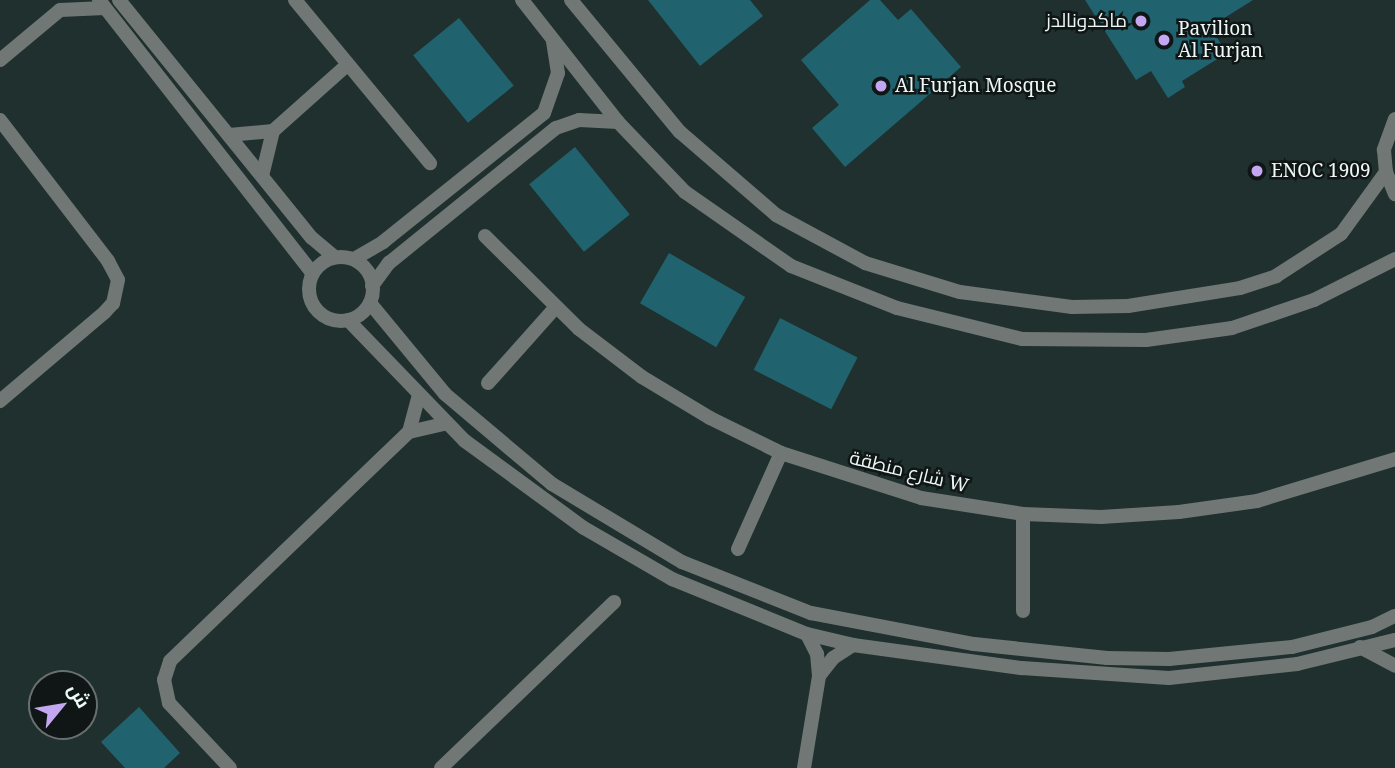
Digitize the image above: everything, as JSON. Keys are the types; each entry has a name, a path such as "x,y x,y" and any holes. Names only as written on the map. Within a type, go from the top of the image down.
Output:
{"street":[{"path":"119,0 312,238 335,257 354,259 383,242 544,113 558,73 553,41"},
{"path":"295,0 430,163"},
{"path":"522,0 618,122 685,192 792,266 897,308 1022,339 1146,340 1232,328 1314,300 1395,259"},
{"path":"571,0 680,132 776,215 865,263 960,292 1016,302 1128,306 1240,288 1276,276 1331,242 1366,205 1386,172"},
{"path":"0,60 62,5 102,4 312,274 309,297 314,307 329,319 348,320 370,303 370,275 354,259"},
{"path":"262,176 273,131 347,65"},
{"path":"1395,119 1384,150 1386,172 1395,194"},
{"path":"0,120 118,280 118,292 105,312 0,401"},
{"path":"372,286 389,264 556,128 579,120 618,122"},
{"path":"229,135 273,131"},
{"name":"شارع منطقة W","path":"485,236 555,308 642,377 710,418 781,453 921,498 1023,514 1101,517 1179,512 1257,501 1395,459"},
{"path":"312,274 335,257"},
{"path":"370,303 444,394 552,484 682,562 811,613 974,644 1169,660 1292,647 1372,627 1395,616"},
{"path":"488,383 555,308"},
{"path":"348,320 447,423 502,471 627,555 719,601 807,634 853,645 1022,668 1169,678 1297,664 1395,639"},
{"path":"409,432 419,395"},
{"path":"230,768 169,704 164,680 170,661 409,432 447,423"},
{"path":"738,549 781,453"},
{"path":"1023,514 1023,611"},
{"path":"441,768 614,602"},
{"path":"804,768 819,676 817,654 807,634"},
{"path":"819,676 833,658 853,645"},
{"path":"1360,647 1395,666"}],"building":[{"path":"648,0 750,0 763,16 700,66"},
{"name":"Al Furjan Mosque","path":"870,0 880,0 898,20 911,9 961,67 845,167 812,128 839,105 801,60"},
{"name":"Pavilion Al Furjan","path":"1085,0 1253,0 1210,27 1227,53 1182,81 1185,87 1168,98 1151,71 1136,80"},
{"path":"459,18 514,86 468,123 413,55"},
{"path":"575,147 630,215 584,252 529,184"},
{"path":"669,253 745,297 716,347 640,303"},
{"path":"780,318 858,357 831,409 754,370"},
{"path":"139,707 180,753 164,768 125,768 101,742"}],"place":[{"name":"ماكدونالدز","path":"1141,21"},
{"name":"Pavilion Al Furjan","path":"1164,40"},
{"name":"Al Furjan Mosque","path":"881,86"},
{"name":"ENOC 1909","path":"1257,171"}]}
